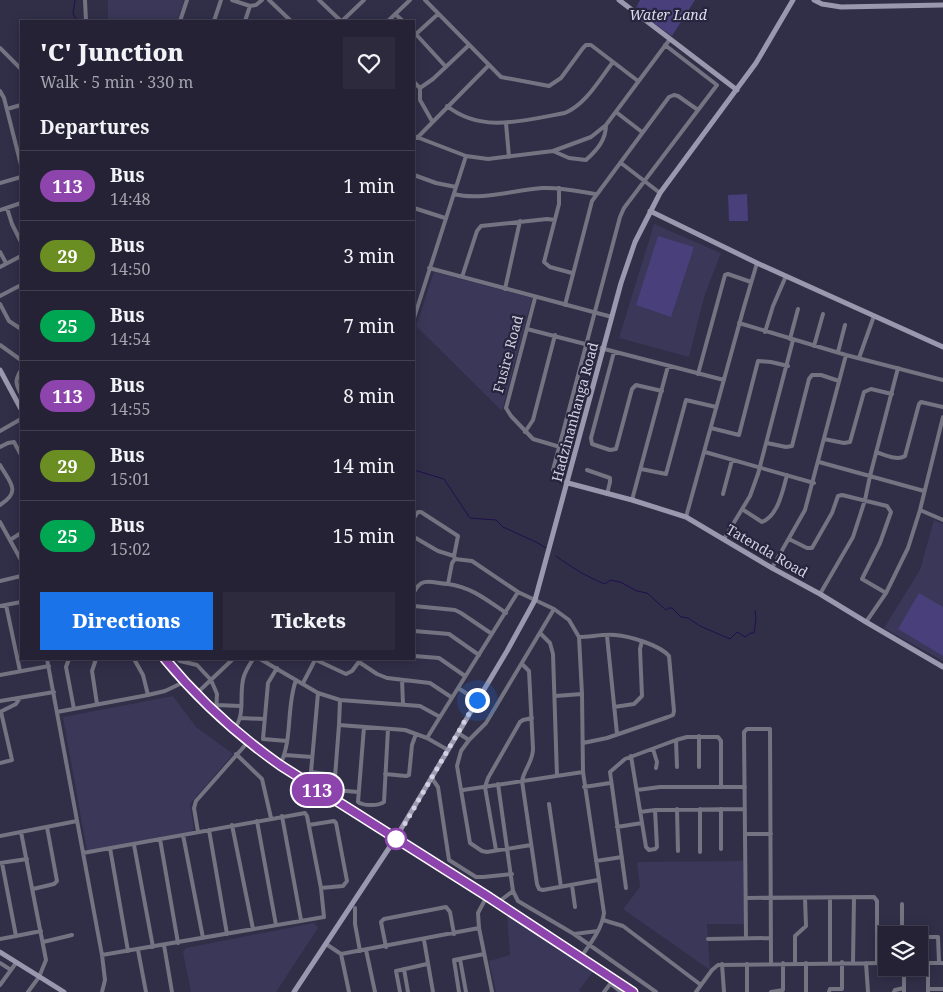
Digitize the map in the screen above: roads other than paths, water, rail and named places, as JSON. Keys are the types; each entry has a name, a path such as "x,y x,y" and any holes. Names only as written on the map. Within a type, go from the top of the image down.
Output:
{"street":[{"path":"85,0 86,20"},
{"path":"180,20 187,0"},
{"path":"214,20 221,0"},
{"path":"232,0 250,6 256,5 262,0"},
{"path":"269,0 290,20"},
{"path":"319,0 340,20"},
{"path":"342,20 364,0"},
{"path":"389,20 410,0"},
{"path":"425,0 501,77 548,86 561,78 586,45 591,45 638,81"},
{"path":"619,0 737,90"},
{"name":"Hadzinanhanga Road","path":"294,992 395,839 535,600 627,264 660,193 756,63 793,0"},
{"path":"814,0 822,4 841,7 943,5"},
{"path":"245,20 250,6"},
{"path":"396,14 402,20"},
{"path":"438,14 415,33 446,67"},
{"path":"489,66 416,137 466,156 488,159 553,151 590,138 606,125 670,39"},
{"path":"420,88 469,45"},
{"path":"568,483 558,478 553,470 620,217 624,208 717,85 665,45"},
{"path":"0,48 20,68"},
{"path":"447,106 457,114 481,123 506,123 565,113 573,109 586,97 613,62"},
{"path":"415,83 420,88 420,100 432,121"},
{"path":"0,91 7,109 20,160"},
{"path":"565,305 572,273 595,194 621,163 669,97 678,96 698,110"},
{"path":"7,109 20,104"},
{"path":"616,112 642,132"},
{"path":"506,123 509,156"},
{"path":"553,151 569,158 586,160 597,150 606,135 606,125"},
{"path":"15,138 20,137"},
{"path":"415,312 466,156"},
{"path":"621,163 660,193"},
{"path":"415,175 436,183 456,187"},
{"path":"0,183 20,177"},
{"path":"454,194 475,196 543,188 559,188 595,194"},
{"path":"559,188 559,204 544,264 572,273"},
{"path":"0,210 20,203"},
{"path":"8,208 19,234"},
{"path":"415,208 445,218"},
{"path":"650,211 757,263 943,347"},
{"path":"462,277 479,227 520,221 555,220"},
{"path":"505,289 520,221"},
{"path":"0,252 6,263"},
{"path":"0,266 20,256"},
{"path":"686,517 750,282 757,263"},
{"path":"429,268 535,298 612,317"},
{"path":"698,374 726,275 750,282"},
{"path":"765,332 773,306 786,276"},
{"path":"0,296 20,286"},
{"name":"Fusire Road","path":"535,298 506,408 525,432 537,441 560,447"},
{"path":"0,304 9,320 20,328"},
{"path":"724,539 750,496 760,467 788,366 798,310"},
{"path":"814,346 823,314"},
{"path":"859,358 874,316"},
{"path":"739,324 846,355 943,380"},
{"path":"838,352 845,325"},
{"path":"527,328 724,380"},
{"path":"525,432 533,420 555,335"},
{"path":"0,345 20,359"},
{"path":"614,352 591,438 592,444 610,450 616,449 632,388 636,385 662,390"},
{"path":"772,568 805,510 814,483 846,355"},
{"path":"711,428 739,435 758,361 788,366"},
{"path":"632,500 668,366"},
{"path":"820,594 853,537 865,500 898,368"},
{"path":"0,370 20,406"},
{"path":"20,372 15,382 20,392"},
{"path":"767,443 786,447 792,446 809,379 812,375 821,375 839,381"},
{"path":"824,439 844,443 850,442 864,392 871,389 892,394"},
{"path":"641,469 666,474 686,400 716,407"},
{"path":"876,452 904,458 919,404 921,402 943,407"},
{"path":"866,622 886,593 908,548 941,436 943,417"},
{"path":"0,431 20,420"},
{"path":"0,447 8,442 14,442 20,453"},
{"path":"704,452 814,483"},
{"path":"723,494 732,460"},
{"path":"819,462 924,491"},
{"path":"0,465 12,486 13,493 10,499 0,505"},
{"path":"587,470 610,478 607,494"},
{"path":"742,509 762,522 767,520 780,499 787,475"},
{"name":"Tatenda Road","path":"568,483 686,517 943,667"},
{"path":"789,539 807,548 812,548 832,513 838,496 842,494 887,506 890,512 880,543 862,579 886,593"},
{"path":"920,510 943,520"},
{"path":"415,516 418,512 422,512 458,536 448,584"},
{"path":"0,522 20,558"},
{"path":"10,540 20,534"},
{"path":"415,538 454,558 472,561 518,592 554,609 572,623 579,637 582,694 582,772 604,913 598,931 581,958"},
{"path":"0,581 20,576"},
{"path":"415,590 419,584 423,582 459,586 470,590 506,613"},
{"path":"427,738 518,592"},
{"path":"0,606 20,602"},
{"path":"6,605 20,671"},
{"path":"415,606 455,610 492,634"},
{"path":"531,845 482,851 470,843 457,766 461,751 486,723 541,634 554,609"},
{"path":"415,631 449,634 479,655"},
{"path":"541,634 550,643 552,648 557,776"},
{"path":"579,637 614,635 642,641 666,652 669,656 673,715 583,744"},
{"path":"606,636 617,734"},
{"path":"614,707 634,704 642,696 640,649 642,641"},
{"path":"415,656 439,658 465,676"},
{"path":"47,660 102,955 105,980 102,992"},
{"path":"69,660 66,667 74,710"},
{"path":"96,660 92,671 97,704"},
{"path":"135,660 143,675 148,695"},
{"path":"166,660 184,682 233,730 280,765 487,896 581,958 612,981 633,992"},
{"path":"181,660 197,665 212,680 217,694 216,714"},
{"path":"189,663 193,660"},
{"path":"196,694 232,660"},
{"path":"233,730 240,718 243,677 252,660"},
{"path":"262,660 318,693 340,700 420,706 440,717"},
{"path":"303,683 314,660"},
{"path":"316,660 346,674 352,671 360,660 386,678 430,683 451,697"},
{"path":"326,665 329,660"},
{"path":"522,664 529,671 533,754 524,772 522,782 539,889 543,890 598,880"},
{"path":"0,675 49,666"},
{"path":"276,668 268,683 263,739 287,741"},
{"path":"280,765 285,754 292,691 296,680"},
{"path":"402,680 402,704"},
{"path":"58,712 165,691 184,682"},
{"path":"458,688 477,700"},
{"path":"0,701 54,692"},
{"path":"307,783 311,772 318,693"},
{"path":"555,696 582,694"},
{"path":"0,763 12,760 2,736 0,712 16,704 20,698"},
{"path":"340,700 340,725 334,790 358,792"},
{"path":"216,705 241,706"},
{"path":"240,718 264,719"},
{"path":"496,850 485,787 488,778 520,722 532,718"},
{"path":"340,725 404,730 427,738 448,750"},
{"path":"364,727 358,792 359,803 383,804 384,802 388,729"},
{"path":"746,938 744,732 747,729 770,729 771,964"},
{"path":"458,733 469,740"},
{"path":"385,774 409,775 412,746 416,734"},
{"path":"699,736 699,767"},
{"path":"626,888 610,772 624,759 676,740 699,736 718,737 720,739 721,787"},
{"path":"676,740 678,767"},
{"path":"198,832 194,808 196,801 248,742"},
{"path":"653,749 657,762 656,768"},
{"path":"236,754 262,779 271,818"},
{"path":"285,754 312,757"},
{"path":"631,756 647,848 655,849 657,847 655,810"},
{"path":"311,772 334,775"},
{"path":"462,790 582,772"},
{"path":"431,777 438,787 449,860 476,877 483,878 512,874"},
{"path":"584,786 610,782"},
{"path":"498,784 513,891 518,901 590,944 613,963 656,992"},
{"path":"637,790 660,787 745,787"},
{"path":"549,804 562,886"},
{"path":"640,812 677,809 745,809"},
{"path":"677,809 678,851"},
{"path":"700,809 700,852"},
{"path":"721,809 722,849"},
{"path":"83,853 305,813 321,888 324,917 102,955"},
{"path":"282,816 301,920"},
{"path":"0,836 77,821"},
{"path":"257,821 276,925"},
{"path":"309,825 334,821 336,823 347,881 343,886 321,888"},
{"path":"617,826 642,823"},
{"path":"232,825 253,929"},
{"path":"33,889 54,884 57,881 47,828"},
{"path":"209,830 227,934"},
{"path":"21,832 46,960 39,977 28,992"},
{"path":"746,834 771,834"},
{"path":"183,835 203,938"},
{"path":"160,839 178,943"},
{"path":"134,844 153,947"},
{"path":"110,848 128,951"},
{"path":"596,861 622,857"},
{"path":"16,936 1,863 27,859"},
{"path":"572,885 575,907"},
{"path":"497,904 513,891"},
{"path":"487,896 478,913 479,928 492,992"},
{"path":"853,962 854,897"},
{"path":"696,992 715,966 722,964 878,963 877,901 874,897 746,898"},
{"path":"795,964 795,936 806,926 805,898"},
{"path":"830,898 830,963"},
{"path":"902,904 902,926"},
{"path":"386,947 381,922 384,919 446,907 450,912 454,934"},
{"path":"355,908 355,924 360,952"},
{"path":"603,920 623,926 701,985"},
{"path":"326,944 341,954 424,940 479,928"},
{"path":"0,939 41,931"},
{"path":"574,934 598,931"},
{"path":"43,942 72,935"},
{"path":"928,937 938,938 941,962 928,963"},
{"path":"708,939 770,938"},
{"path":"424,940 433,992"},
{"path":"164,945 172,992"},
{"path":"138,950 146,992"},
{"path":"366,950 375,992"},
{"path":"0,952 64,992"},
{"path":"341,954 349,992"},
{"path":"458,992 453,962 484,954"},
{"path":"460,959 466,992"},
{"path":"829,992 830,989 842,990 842,962"},
{"path":"0,963 11,970"},
{"path":"0,985 16,963"},
{"path":"806,963 806,992"},
{"path":"866,963 868,992"},
{"path":"400,992 396,971 427,964"},
{"path":"722,964 724,992"},
{"path":"747,964 747,992"},
{"path":"771,992 783,990 783,964"},
{"path":"404,969 408,992"},
{"path":"894,992 894,990 904,990 904,976"},
{"path":"928,976 928,991 943,989"},
{"path":"604,992 612,981"},
{"path":"612,981 621,992"}],"waterway":[{"path":"75,0 73,14 77,20"},
{"path":"415,470 444,479 470,518 496,520 503,527 546,548"},
{"path":"556,556 579,572 605,584 610,580 620,582 637,591 647,593 666,610 672,608 681,617 688,618 700,626 730,639 737,632 745,637 754,633 755,611"}],"park label":[{"name":"Water Land","path":"668,15"}]}
